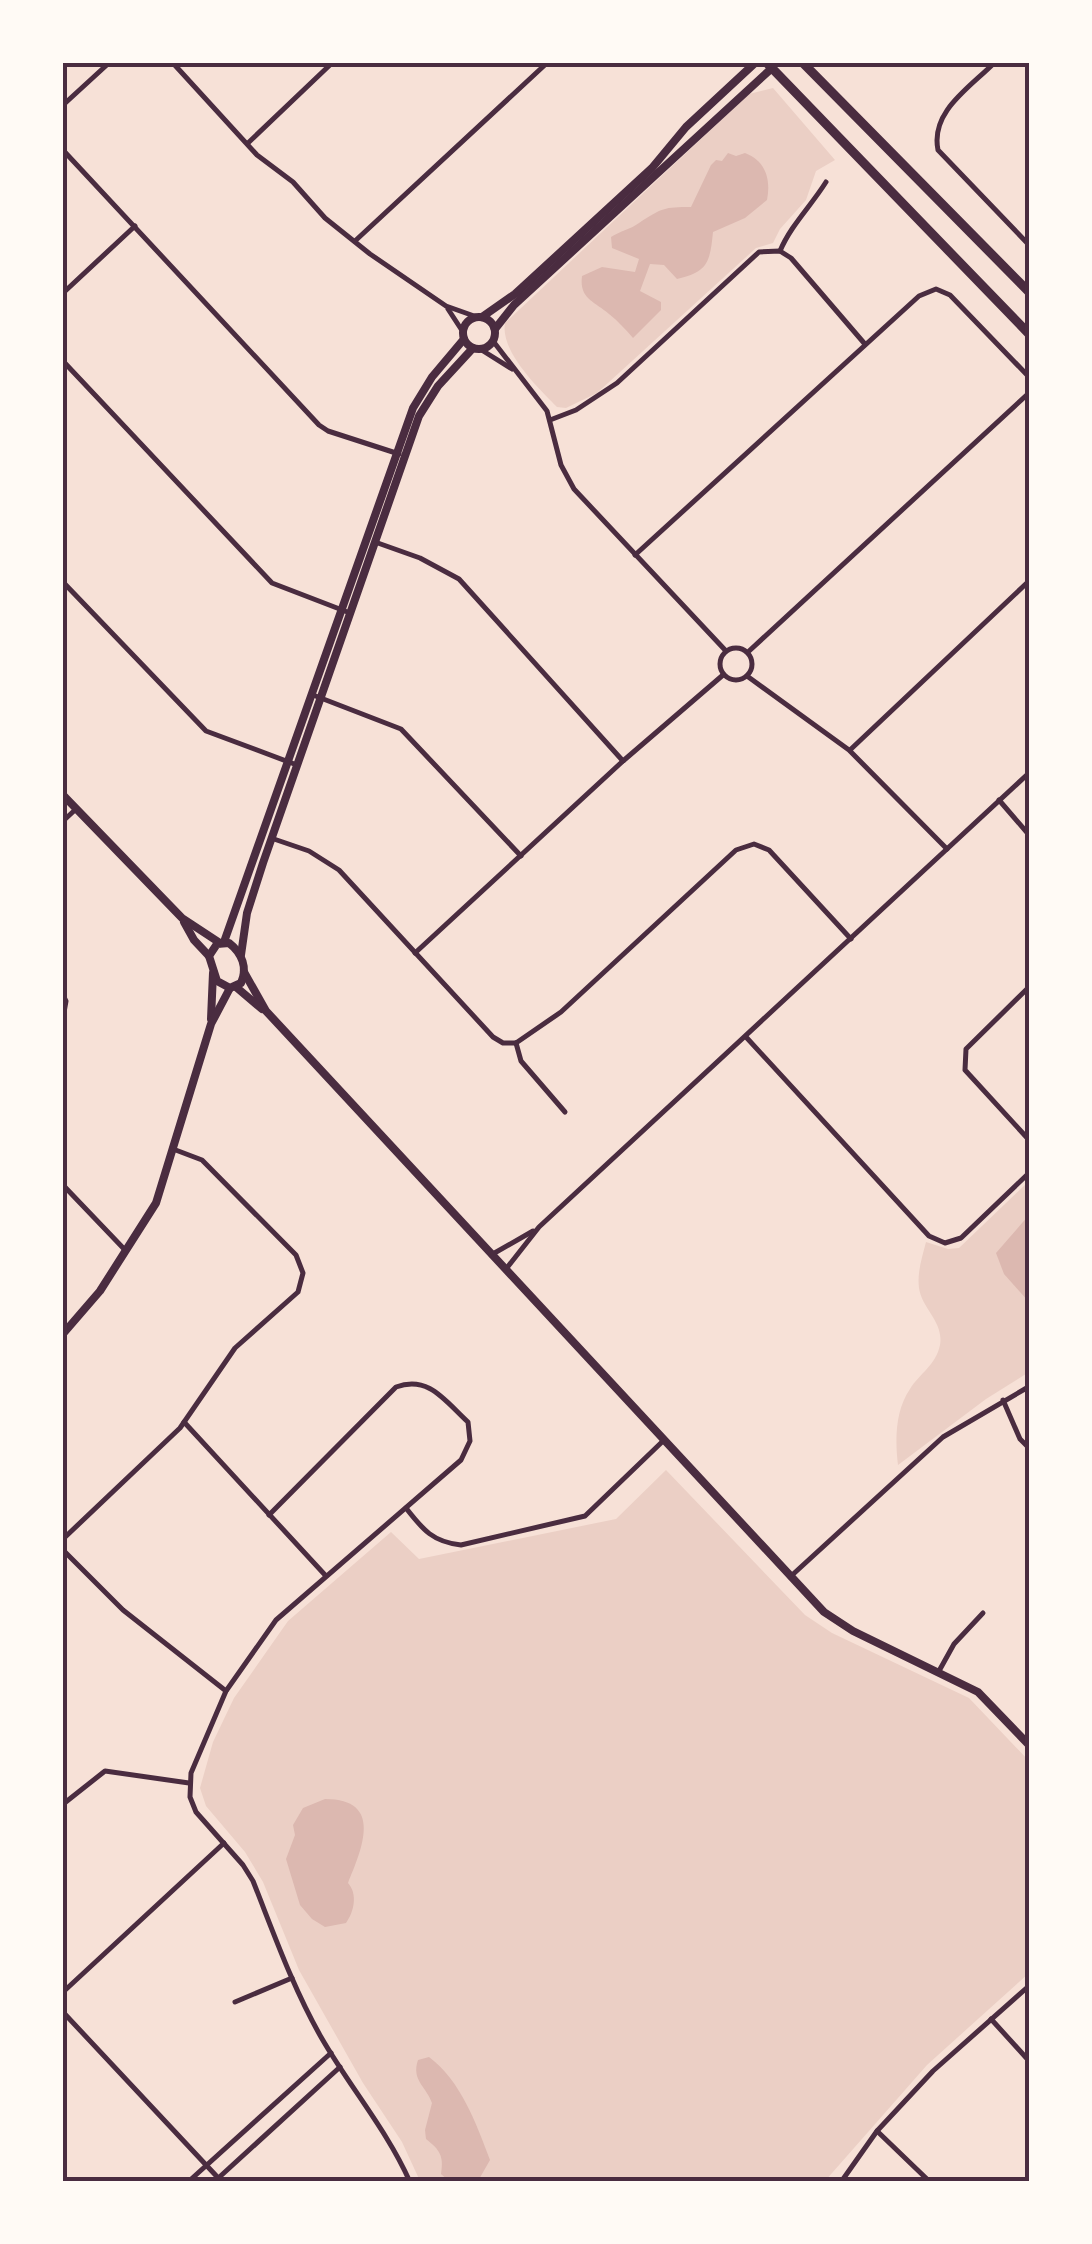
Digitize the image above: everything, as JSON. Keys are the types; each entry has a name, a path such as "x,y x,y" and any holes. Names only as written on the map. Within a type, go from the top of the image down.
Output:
{"main road":[{"path":"802,62 812,67 1030,293"},
{"path":"769,65 1030,335"}],"street":[{"path":"62,106 110,62"},
{"path":"172,62 257,155 293,182 326,218 446,306 490,321 495,329"},
{"path":"248,143 333,62"},
{"path":"355,241 548,62"},
{"path":"266,1011 244,972 240,955 247,912 268,837 420,394 463,335 468,321 515,294 652,168 686,128 756,62"},
{"path":"996,62 947,109 940,120 938,150 1030,246"},
{"path":"726,651 574,489 561,466 550,420 538,396 493,340 495,329 514,306 769,65"},
{"path":"62,149 319,424 328,432 401,455"},
{"path":"780,251 791,226 811,206 826,182"},
{"path":"62,294 135,226"},
{"path":"550,420 576,410 617,383 759,252 780,251 792,258 865,343"},
{"path":"636,555 919,296 936,290 950,295 1030,378"},
{"path":"446,306 463,335 477,348 515,370"},
{"path":"401,455 424,405 477,348 493,340"},
{"path":"62,360 272,583 346,612"},
{"path":"748,652 1030,392"},
{"path":"371,540 420,558 460,579 623,761"},
{"path":"849,750 1030,580"},
{"path":"62,581 206,730 293,763"},
{"path":"736,647 748,652 752,662 747,676 737,680 723,675 719,664 726,651 736,647"},
{"path":"415,953 623,761 723,675"},
{"path":"747,676 849,750 947,849"},
{"path":"317,696 401,729 520,856"},
{"path":"505,1270 540,1228 1030,772"},
{"path":"62,794 182,918 240,955"},
{"path":"999,800 1030,836"},
{"path":"62,822 76,809"},
{"path":"208,956 211,948 222,943 268,837"},
{"path":"268,837 317,855 339,870 493,1037 503,1042 516,1043 561,1012 736,850 754,844 769,850 851,939"},
{"path":"182,918 208,956 217,981 233,987 266,1011 824,1612 853,1631 978,1692 1030,1746"},
{"path":"210,1024 233,987 241,984 244,972"},
{"path":"62,1335 100,1291 156,1203 210,1024 213,973"},
{"path":"1030,986 963,1056 965,1070 1030,1141"},
{"path":"62,992 66,1000 62,1024"},
{"path":"746,1037 929,1236 945,1243 961,1238 1030,1172"},
{"path":"516,1043 521,1061 566,1112"},
{"path":"62,1540 184,1422 234,1348 298,1292 303,1273 296,1255 202,1160 173,1149"},
{"path":"62,1184 127,1251"},
{"path":"491,1255 540,1228"},
{"path":"270,1515 396,1387 412,1381 428,1386 468,1422 470,1442 461,1460 276,1620 226,1691 189,1783 196,1812 252,1881 292,1978 331,2053 398,2155 410,2182"},
{"path":"790,1577 943,1437 1030,1386"},
{"path":"1003,1400 1020,1439 1030,1449"},
{"path":"184,1422 326,1576"},
{"path":"406,1508 424,1531 440,1542 461,1544 585,1516 664,1441"},
{"path":"62,1549 122,1610 226,1691"},
{"path":"939,1672 954,1644 983,1613"},
{"path":"62,1806 105,1771 189,1783"},
{"path":"62,1993 224,1844"},
{"path":"235,2002 292,1978"},
{"path":"841,2182 876,2131 933,2071 1030,1985"},
{"path":"62,2011 218,2180 340,2067"},
{"path":"991,2019 1030,2062"},
{"path":"188,2182 331,2053"},
{"path":"876,2131 930,2182"}],"shaded area":[{"path":"773,88 835,160 816,171 806,200 773,243 756,248 597,393 566,408 557,407 514,357 505,323 749,94"},
{"path":"728,153 745,153 762,166 767,178 767,200 745,218 713,232 706,264 695,273 677,279 664,265 650,264 640,291 661,302 661,310 633,338 585,295 582,276 602,267 635,272 639,259 612,248 611,237 664,209 691,207 711,165 722,161"},
{"path":"1029,1181 1029,1372 898,1465 901,1407 940,1345 939,1329 919,1288 926,1242 959,1248"},
{"path":"1029,1215 1029,1302 1004,1274 996,1253"},
{"path":"666,1470 805,1615 832,1633 969,1698 1029,1761 1029,1973 927,2065 825,2181 420,2181 402,2142 363,2083 299,1970 263,1882 245,1852 206,1806 200,1788 213,1742 234,1698 288,1621 391,1532 419,1559 616,1519"},
{"path":"325,1799 355,1807 364,1828 359,1856 348,1883 354,1898 351,1914 346,1923 325,1927 300,1905 286,1859 295,1835 293,1825 303,1808"},
{"path":"429,2057 459,2090 479,2132 490,2160 478,2181 449,2181 441,2174 440,2154 426,2139 432,2103 416,2067 418,2060"}]}
